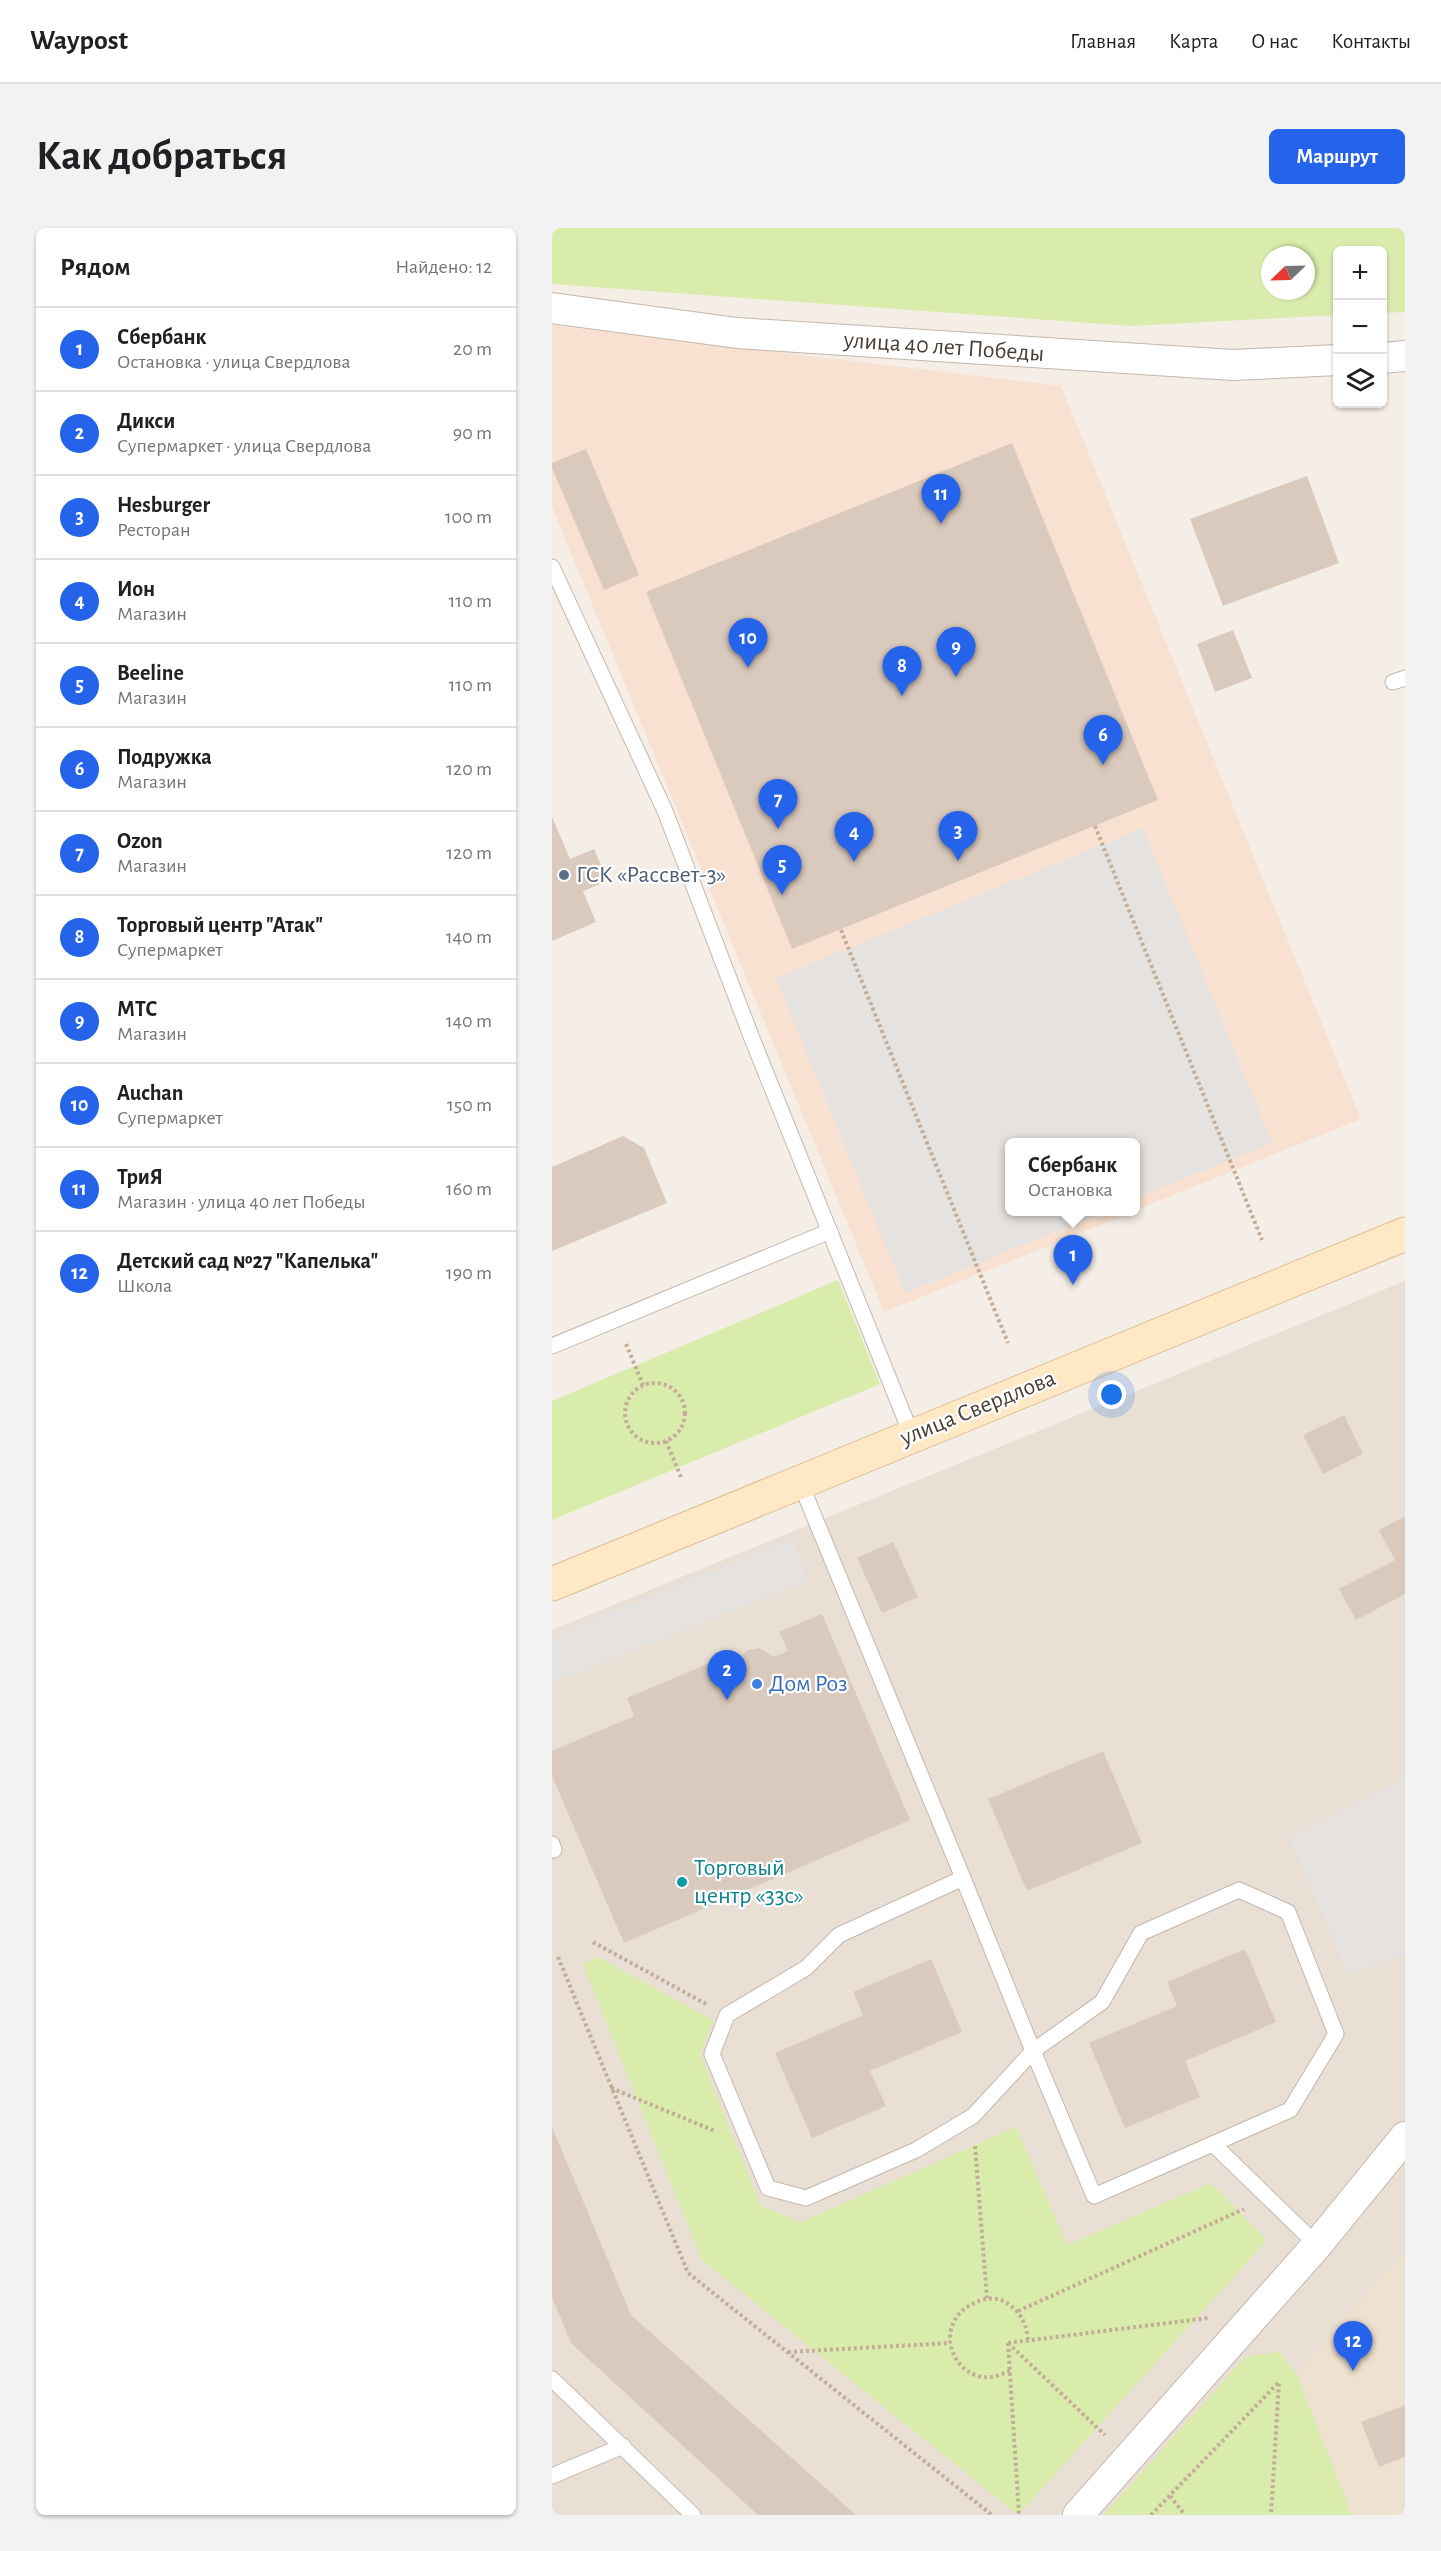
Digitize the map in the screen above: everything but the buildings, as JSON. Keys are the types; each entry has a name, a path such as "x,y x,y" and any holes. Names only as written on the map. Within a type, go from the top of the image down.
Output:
{"main road":[{"name":"улица Свердлова","path":"552,1584 1405,1234"}],"street":[{"name":"улица 40 лет Победы","path":"552,308 737,333 1233,365 1333,360"},
{"path":"1387,358 1405,356"},
{"path":"1078,2515 1317,2245 1405,2137"}],"lane":[{"path":"552,567 665,810 751,1036 912,1436"},
{"path":"552,1346 830,1231"},
{"path":"800,1482 963,1878 1033,2051 1094,2196 1290,2110 1336,2034 1288,1912 1239,1890 1141,1933 1102,2002 1033,2051 973,2116 916,2150 806,2198 768,2188 712,2054 727,2015 806,1968 839,1935 963,1878"},
{"path":"1214,2145 1317,2245"},
{"path":"552,2379 693,2515"},
{"path":"552,2476 623,2446"}],"path":[{"path":"1095,826 1262,1240"},
{"path":"841,930 1008,1343"},
{"path":"616,1319 643,1385"},
{"path":"653,1383 672,1388 683,1403 684,1423 679,1433 666,1441 651,1444 641,1441 627,1426 624,1417 628,1398 643,1385 653,1383"},
{"path":"666,1441 681,1477"},
{"path":"593,1942 727,2015"},
{"path":"558,1957 688,2273 992,2515"},
{"path":"611,2088 751,2145"},
{"path":"973,2116 987,2298"},
{"path":"1018,2311 1250,2206"},
{"path":"1010,2371 991,2377 975,2374 959,2364 949,2343 951,2325 963,2307 987,2298 1002,2300 1018,2311 1027,2328 1028,2339"},
{"path":"1008,2343 1215,2317"},
{"path":"787,2352 949,2343"},
{"path":"1008,2343 1019,2515"},
{"path":"1008,2343 1108,2438"},
{"path":"1151,2515 1279,2382 1271,2515"},
{"path":"1170,2496 1185,2515"}],"shaded area":[{"path":"552,325 1061,386 1361,1119 1140,1208 1140,1138 1005,1138 1005,1216 1123,1216 884,1312 552,507"},
{"path":"1143,828 1272,1143 1140,1196 1140,1138 1005,1138 1005,1216 1094,1216 905,1293 776,978"},
{"path":"1405,1281 1405,2515 552,2515 552,1630"},
{"path":"792,1539 808,1580 552,1683 552,1636"},
{"path":"1405,1778 1405,1954 1349,1975 1289,1838"},
{"path":"1405,2251 1405,2515 1339,2515 1288,2385"}],"green space":[{"path":"552,228 1405,228 1405,312 1387,313 1387,246 1333,246 1333,315 1131,326 552,284"},
{"path":"838,1280 880,1384 552,1520 552,1401"},
{"path":"598,1957 713,2020 700,2055 761,2206 801,2222 1016,2127 1067,2245 1211,2183 1267,2240 1018,2515 702,2260 583,1964"},
{"path":"1279,2352 1296,2373 1352,2515 1104,2515 1245,2357"}],"place":[{"name":"ТриЯ","path":"941,524"},
{"name":"Auchan","path":"748,668"},
{"name":"МТС","path":"956,677"},
{"name":"Торговый центр \"Атак\"","path":"902,696"},
{"name":"Подружка","path":"1103,765"},
{"name":"Ozon","path":"778,829"},
{"name":"Hesburger","path":"958,861"},
{"name":"Ион","path":"854,862"},
{"name":"ГСК «Рассвет-3»","path":"564,875"},
{"name":"Beeline","path":"782,895"},
{"name":"Сбербанк","path":"1073,1285"},
{"name":"Дом Роз","path":"757,1684"},
{"name":"Дикси","path":"727,1700"},
{"name":"Торговый центр «33с»","path":"682,1882"},
{"name":"Детский сад №27 \"Капелька\"","path":"1353,2371"}]}
